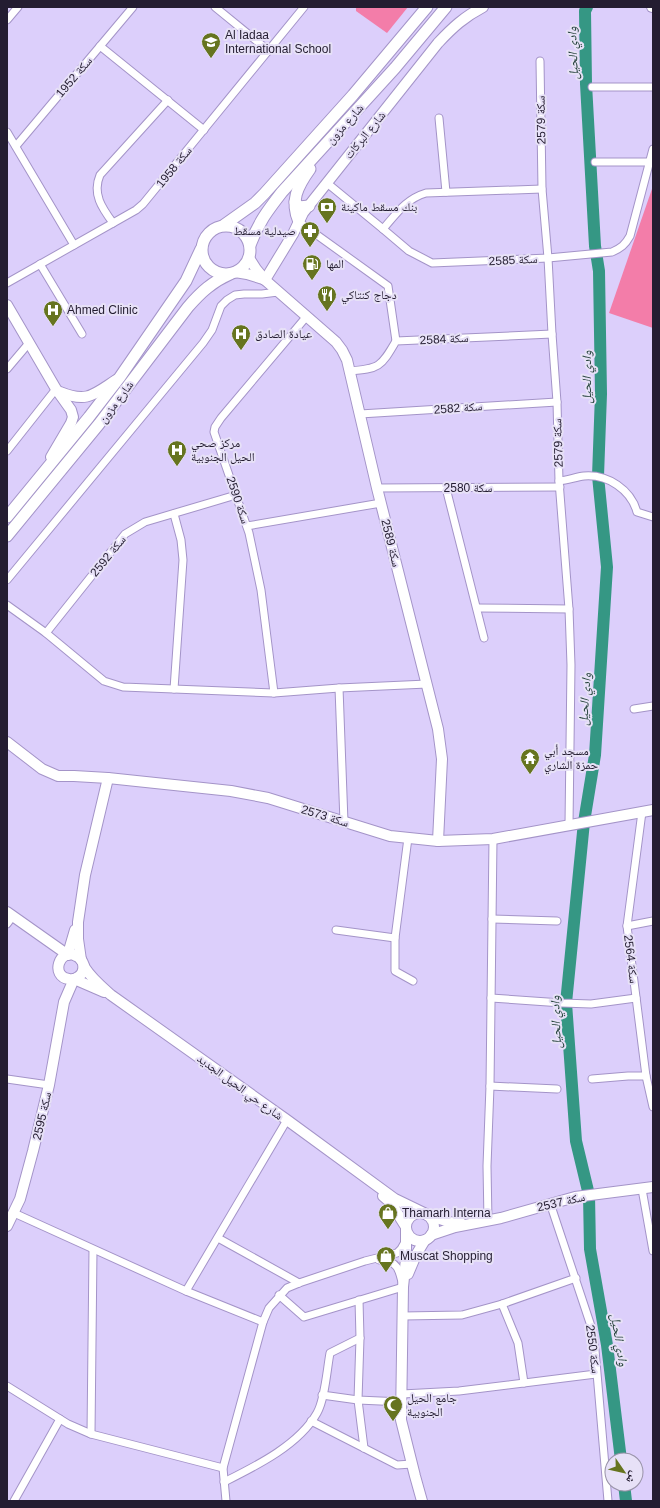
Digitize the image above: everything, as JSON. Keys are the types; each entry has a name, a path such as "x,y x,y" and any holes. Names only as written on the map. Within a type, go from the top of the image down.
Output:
{"main road":[{"name":"شارع مزون","path":"224,225 255,203 264,194 358,89 427,7"},
{"name":"شارع مزون","path":"250,245 256,228 265,212 396,68 446,7"},
{"path":"299,222 295,212 296,194 305,176 336,135"},
{"path":"295,202 299,207 309,206"},
{"path":"224,225 231,225 244,232 250,245 249,258 246,264 232,273 221,274 213,271 205,261 201,249 206,236 217,227 224,225"},
{"name":"شارع مزون","path":"7,516 34,485 120,377 186,281 201,249"},
{"name":"شارع مزون","path":"7,536 99,424 188,307 215,281 232,273"}],"street":[{"path":"7,20 18,7"},
{"name":"سكة 1952","path":"16,146 133,7"},
{"path":"215,7 269,51"},
{"name":"سكة 1958","path":"7,283 136,210 144,204 304,7"},
{"name":"شارع البركات","path":"264,280 309,206 438,43 456,24 471,13 483,7"},
{"path":"100,46 204,130"},
{"name":"سكة 2579","path":"540,61 542,189 548,258 557,402 560,484 569,608 571,665 569,825"},
{"path":"592,87 653,87"},
{"path":"113,223 98,199 98,181 100,175 168,100"},
{"path":"439,118 446,192"},
{"path":"7,132 74,245"},
{"name":"سكة 2585","path":"327,183 409,251 432,263 548,258 612,252 620,249 626,244 630,236 653,149"},
{"path":"595,162 650,162"},
{"path":"383,228 406,203 415,197 426,193 542,189"},
{"path":"299,222 388,286 396,341 384,361 377,366 364,370 349,371"},
{"name":"سكة 2589","path":"249,258 264,280 328,334 342,350 347,360 377,488 438,729 442,759 438,841"},
{"path":"40,264 82,334"},
{"name":"سكة 2589","path":"232,273 253,275 264,280"},
{"path":"7,580 203,343 212,330 221,306 227,300 240,294 278,292"},
{"path":"7,305 57,391 71,410 73,417 71,423 34,485"},
{"name":"سكة 2590","path":"274,693 261,590 247,526 215,436 215,427 306,316"},
{"name":"سكة 2584","path":"396,341 552,334"},
{"path":"7,369 28,343"},
{"path":"57,391 72,397 82,398 92,396 120,377"},
{"path":"7,451 57,391"},
{"name":"سكة 2582","path":"360,414 557,402"},
{"name":"سكة 2580","path":"377,488 446,488 560,484 584,476 598,476 608,480 629,495 635,503 638,512 653,517"},
{"path":"446,488 484,638"},
{"name":"سكة 2592","path":"46,633 125,534 145,522 236,496"},
{"path":"247,526 381,503"},
{"path":"174,514 181,540 183,560 174,689"},
{"path":"7,605 46,633 104,681 123,687 274,693 427,684"},
{"path":"477,608 569,608"},
{"path":"339,688 344,822"},
{"path":"634,709 653,706"},
{"name":"سكة 2573","path":"7,742 42,769 58,776 108,778 231,791 268,798 390,836 408,838 438,841 493,839 653,810"},
{"path":"45,938 51,947 59,968 67,979 74,979 81,975 83,971 78,939 78,922 85,875 108,778"},
{"name":"سكة 2564","path":"642,812 627,926 646,1076 653,1107"},
{"path":"408,838 395,938 395,971 413,981"},
{"path":"488,1220 487,1166 490,1086 493,839"},
{"path":"9,917 45,938 68,954 76,955 82,962"},
{"path":"492,919 557,921"},
{"path":"59,968 63,957 68,954 78,922"},
{"path":"627,926 653,922"},
{"path":"336,930 395,938"},
{"path":"55,945 65,946 72,941"},
{"name":"شارع حي الحيل الجديد","path":"82,962 91,977 111,995 287,1120 368,1180"},
{"name":"سكة 2595","path":"59,968 64,1002"},
{"name":"شارع حي الحيل الجديد","path":"74,979 87,986 111,995"},
{"name":"سكة 2595","path":"8,1224 20,1199 34,1152 49,1085 64,1002 74,979"},
{"path":"70,990 78,985 87,986"},
{"path":"491,998 592,1004 636,998"},
{"path":"592,1079 646,1076"},
{"path":"7,1079 49,1085"},
{"path":"490,1086 557,1089"},
{"path":"186,1291 287,1120"},
{"path":"368,1180 395,1199 426,1214 449,1222 469,1224"},
{"path":"368,1180 391,1203 410,1237 417,1241 428,1238"},
{"name":"سكة 2537","path":"428,1238 448,1229 575,1197 653,1187"},
{"path":"642,1189 653,1251"},
{"name":"سكة 2550","path":"550,1203 591,1326 595,1350 608,1501"},
{"path":"14,1213 186,1291 262,1322"},
{"path":"226,1501 223,1468 262,1322 269,1308 287,1288 365,1261 397,1253 401,1249 408,1219 414,1214 426,1214 434,1224 433,1232 412,1263 403,1287"},
{"path":"406,1232 406,1268 403,1287 401,1420 422,1501"},
{"path":"218,1238 299,1283"},
{"path":"91,1434 93,1250"},
{"path":"365,1261 382,1260 393,1264 399,1270 403,1287"},
{"path":"403,1316 462,1315 502,1304 576,1278"},
{"path":"279,1296 304,1317 403,1287"},
{"path":"359,1300 360,1338 358,1400 364,1448"},
{"path":"502,1304 518,1343 524,1382"},
{"path":"224,1482 254,1467 284,1448 300,1435 317,1413 330,1353 360,1338"},
{"path":"322,1395 358,1400 402,1398 596,1374"},
{"path":"7,1386 68,1424 91,1434 223,1468"},
{"path":"14,1501 60,1419"},
{"path":"311,1421 397,1465 412,1464"}],"shaded area":[{"path":"356,7 408,7 387,33 356,11"},
{"path":"653,186 653,328 609,313"}],"waterway":[{"name":"وادي الحيل","path":"587,7 585,11 586,84 595,246 599,271 601,394 598,476 607,567 595,755 584,822 566,1003 576,1141 589,1195 590,1249 607,1345 620,1452"},
{"name":"وادي الحيل","path":"625,1492 626,1501"}],"place":[{"name":"Al Iadaa International School","path":"211,59"},
{"name":"بنك مسقط ماكينة","path":"327,224"},
{"name":"صيدلية مسقط","path":"310,248"},
{"name":"المها","path":"312,281"},
{"name":"دجاج كنتاكي","path":"327,312"},
{"name":"Ahmed Clinic","path":"53,327"},
{"name":"عيادة الصادق","path":"241,351"},
{"name":"مركز صحي الحيل الجنوبية","path":"177,467"},
{"name":"مسجد أبي حمزة الشاري","path":"530,775"},
{"name":"Thamarh Interna","path":"388,1230"},
{"name":"Muscat Shopping","path":"386,1273"},
{"name":"جامع الحيل الجنوبية","path":"393,1422"}]}
